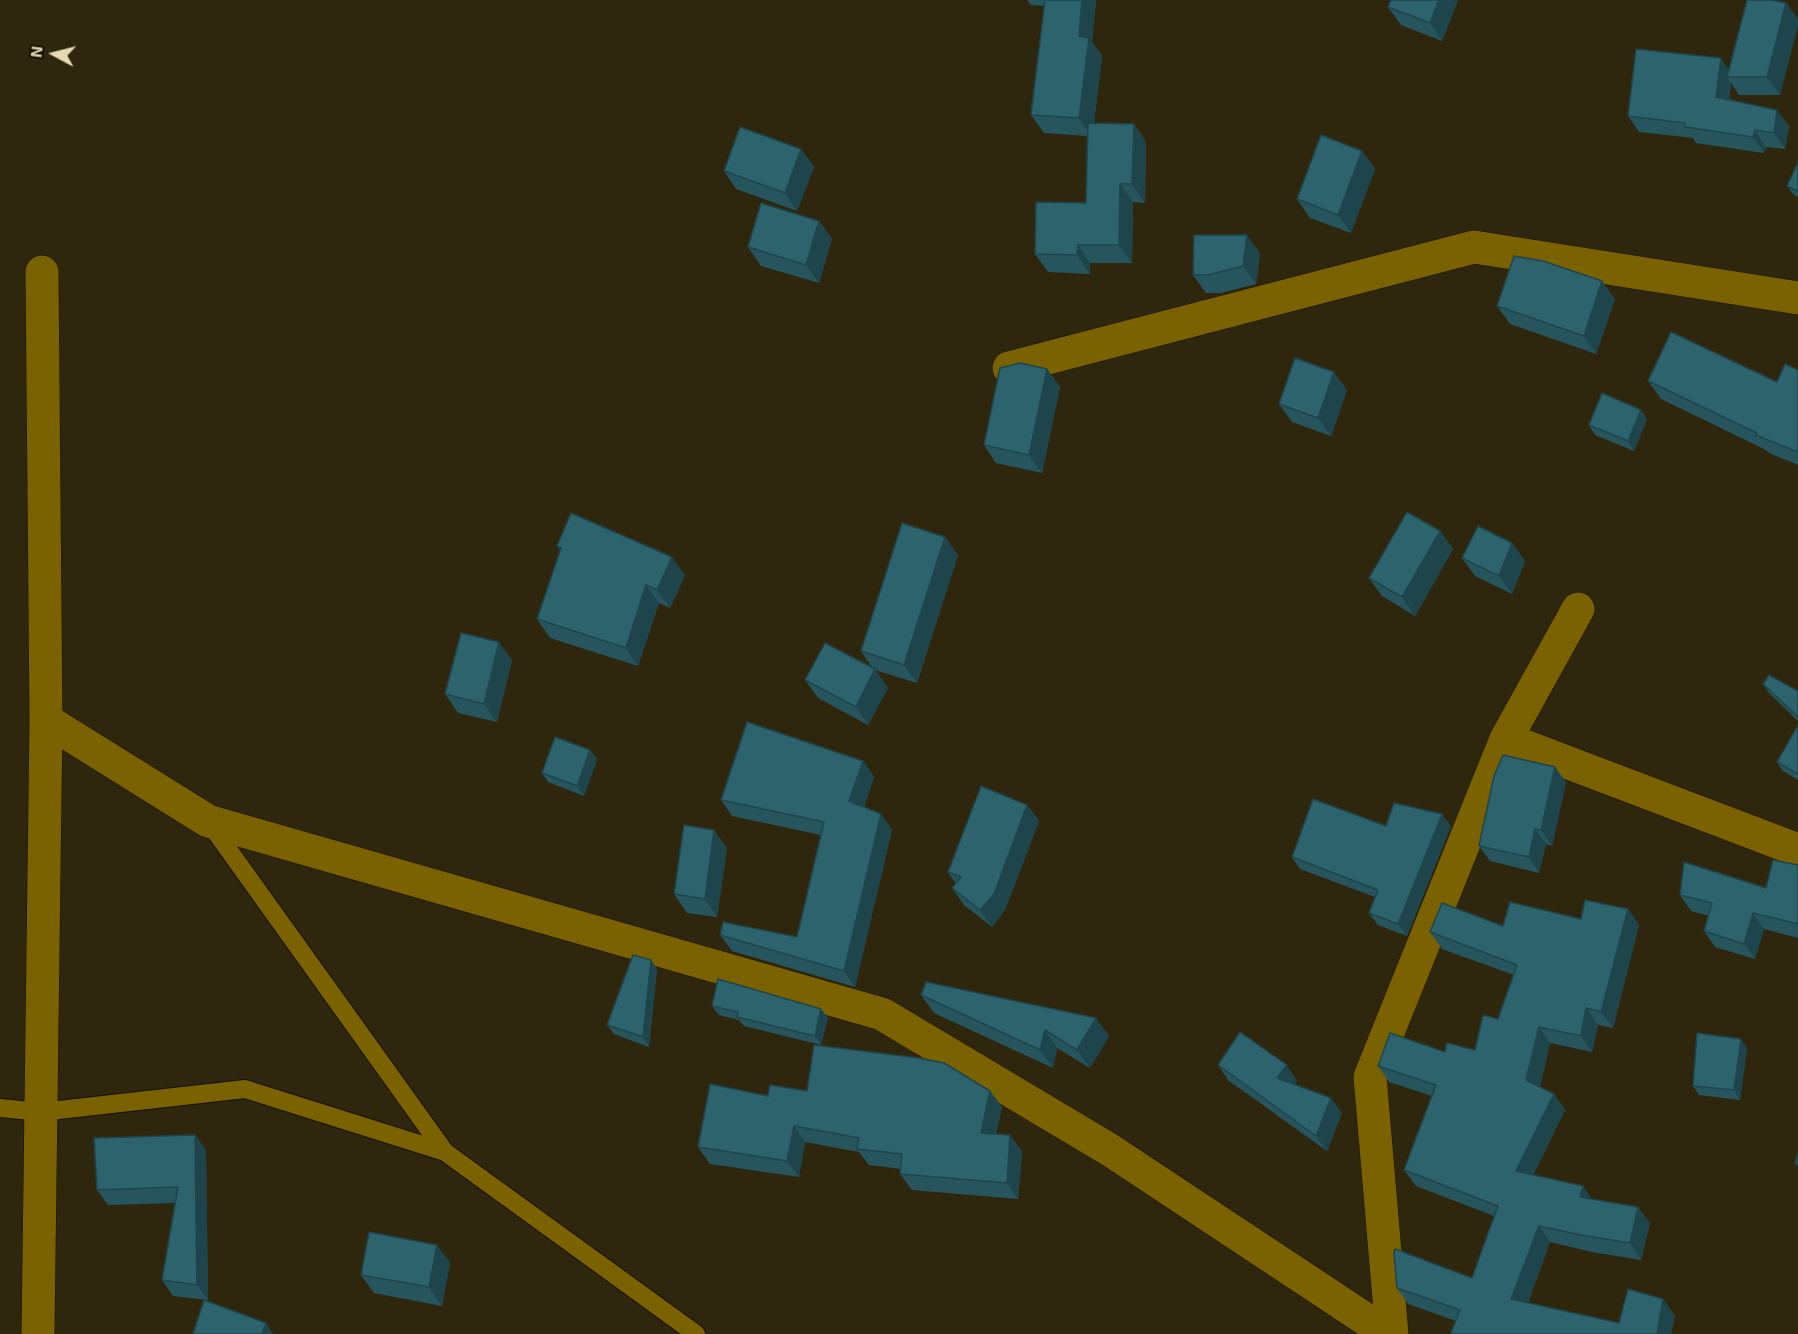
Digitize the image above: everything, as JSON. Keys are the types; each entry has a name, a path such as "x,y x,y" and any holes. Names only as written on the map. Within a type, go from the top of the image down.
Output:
{"street":[{"path":"1009,368 1474,247 1798,298"},
{"path":"38,1334 46,720 42,272"},
{"path":"1390,1334 1370,1077 1506,739 1578,609"},
{"path":"46,720 208,821 882,1014 1110,1150 1390,1334"},
{"path":"1506,739 1798,850"}],"lane":[{"path":"208,821 445,1152 696,1334"},
{"path":"0,1108 41,1112 244,1089 445,1152"}],"building":[{"path":"1045,0 1082,0 1079,36 1089,38 1079,118 1031,115"},
{"path":"1391,0 1439,0 1430,23 1388,7"},
{"path":"1747,0 1771,0 1786,3 1767,77 1727,77"},
{"path":"1636,49 1721,58 1716,97 1777,110 1774,133 1755,130 1753,137 1685,127 1685,123 1628,116"},
{"path":"1088,123 1134,124 1132,184 1120,184 1119,245 1078,245 1077,255 1035,254 1036,202 1086,203"},
{"path":"740,127 801,149 785,193 724,171"},
{"path":"1321,135 1362,151 1338,215 1297,199"},
{"path":"1798,162 1798,191 1787,186"},
{"path":"761,203 819,221 806,265 748,247"},
{"path":"1194,235 1247,235 1243,266 1208,275 1193,275"},
{"path":"1514,256 1543,261 1602,281 1584,336 1497,306"},
{"path":"1671,332 1777,382 1785,364 1798,370 1798,452 1756,435 1757,433 1648,381"},
{"path":"1295,358 1334,372 1318,418 1279,404"},
{"path":"1020,363 1047,369 1029,455 984,445 1000,368"},
{"path":"1602,393 1641,410 1628,441 1589,425"},
{"path":"1407,512 1440,531 1402,597 1369,578"},
{"path":"571,513 672,557 657,590 646,585 626,648 537,619 561,548 557,546"},
{"path":"902,523 945,537 904,665 861,651"},
{"path":"1478,526 1512,543 1499,576 1462,558"},
{"path":"461,633 499,642 484,704 445,694"},
{"path":"825,643 875,669 856,707 805,680"},
{"path":"1769,675 1798,691 1798,717 1763,684"},
{"path":"747,722 863,761 849,801 881,814 844,971 720,935 723,922 797,937 824,822 721,800"},
{"path":"1798,725 1798,774 1777,762"},
{"path":"555,737 590,750 577,786 542,773"},
{"path":"1503,755 1555,767 1541,830 1535,829 1529,857 1479,846 1494,776"},
{"path":"981,786 1027,805 994,894 980,910 952,888 961,877 948,872"},
{"path":"1313,799 1386,826 1394,803 1442,814 1398,924 1369,913 1378,890 1292,857"},
{"path":"684,825 714,830 705,899 674,894"},
{"path":"1773,860 1798,865 1798,924 1753,913 1744,944 1704,931 1712,903 1680,895 1684,862 1766,888"},
{"path":"1585,900 1628,909 1601,1012 1586,1008 1581,1036 1539,1027 1526,1080 1554,1094 1516,1171 1583,1186 1580,1197 1638,1207 1630,1243 1539,1226 1511,1299 1619,1323 1628,1289 1663,1299 1657,1334 1453,1334 1451,1333 1460,1310 1397,1288 1395,1249 1472,1278 1498,1206 1404,1170 1436,1085 1378,1066 1390,1033 1445,1052 1447,1043 1475,1050 1483,1015 1498,1019 1517,965 1430,932 1442,903 1503,926 1510,902 1581,919"},
{"path":"633,955 651,960 643,1037 607,1025"},
{"path":"718,979 821,1009 815,1036 737,1017 738,1012 712,1006"},
{"path":"926,982 1096,1018 1077,1050 1045,1030 1040,1050 921,995"},
{"path":"1240,1032 1287,1065 1277,1078 1331,1098 1316,1136 1218,1065"},
{"path":"1697,1033 1741,1039 1734,1090 1693,1086"},
{"path":"814,1045 944,1063 990,1091 981,1133 1010,1135 1007,1183 900,1174 902,1154 857,1149 859,1138 794,1126 787,1161 698,1147 710,1084 768,1096 770,1085 807,1091"},
{"path":"195,1135 197,1285 162,1280 178,1187 97,1190 94,1138"},
{"path":"369,1232 437,1245 429,1287 361,1275"},
{"path":"204,1300 266,1323 262,1334 193,1334"}]}
